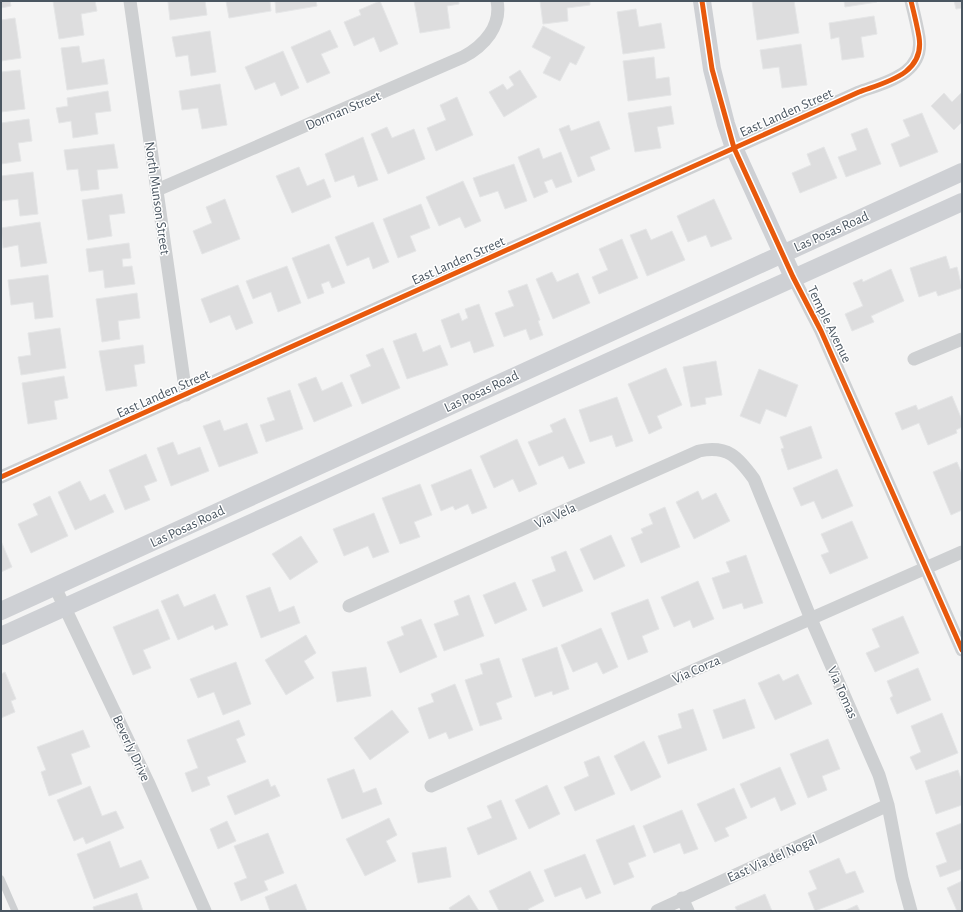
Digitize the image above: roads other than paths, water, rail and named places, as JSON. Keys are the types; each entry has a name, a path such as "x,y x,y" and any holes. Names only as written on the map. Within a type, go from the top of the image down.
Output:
{"main road":[{"name":"Temple Avenue","path":"702,1 712,70 734,148 793,277"},
{"name":"Las Posas Road","path":"1,611 962,172"},
{"name":"Las Posas Road","path":"1,636 793,277 962,202"}],"street":[{"name":"North Munson Street","path":"130,1 186,395"},
{"name":"Dorman Street","path":"157,190 473,52 489,37 496,22 497,1"},
{"name":"East Landen Street","path":"1,477 859,92 900,77 913,65 918,56 919,37 911,1"},
{"name":"Temple Avenue","path":"793,277 821,330 962,650"},
{"path":"914,359 962,338"},
{"name":"Via Vela","path":"349,606 699,451 711,449 731,454 741,461 754,479"},
{"name":"Via Tomas","path":"754,479 811,619 879,774 888,805 902,878 911,911"},
{"name":"Via Corza","path":"431,786 962,552"},
{"name":"Beverly Drive","path":"55,587 148,782 205,911"},
{"name":"East Via del Nogal","path":"657,911 682,898 888,805"},
{"path":"682,898 688,911"}],"lane":[{"path":"1,879 15,911"}]}
